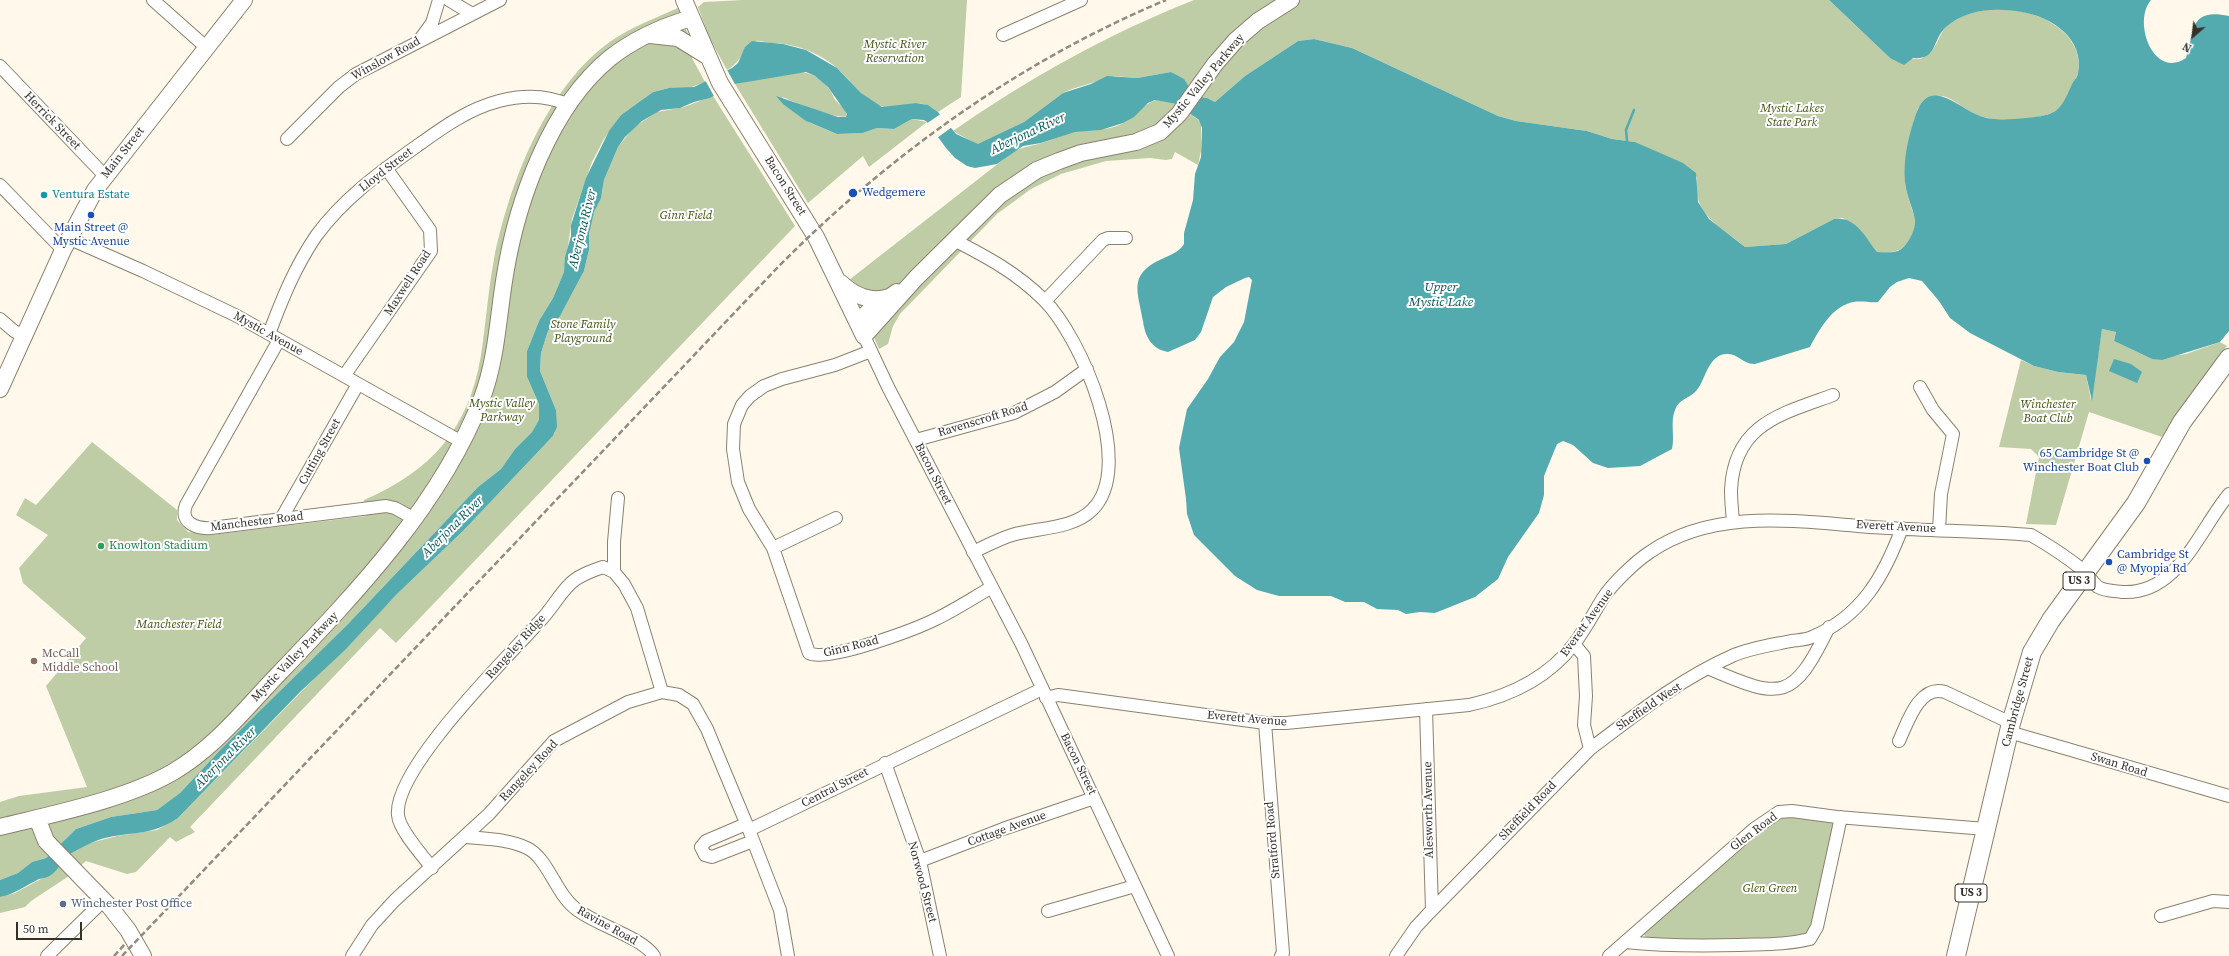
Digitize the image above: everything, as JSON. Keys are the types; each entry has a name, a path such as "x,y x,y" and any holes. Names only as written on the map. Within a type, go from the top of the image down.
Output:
{"highway":[{"name":"Cambridge Street","path":"1956,956 2010,727 2032,652 2051,620 2136,503 2182,422 2229,358"}],"main road":[{"name":"Main Street","path":"0,389 25,337 65,244 86,204 105,176 244,0"},
{"name":"Bacon Street","path":"684,0 711,63 728,96 812,229 861,329"},
{"name":"Mystic Valley Parkway","path":"861,329 916,278 995,199 1038,170 1081,153 1130,144 1149,138 1163,130 1182,110 1218,60 1236,40 1264,16 1291,0"},
{"name":"Mystic Valley Parkway","path":"0,827 37,818 139,788 168,775 195,757 220,735 349,600 382,560 413,518 462,442 478,408 489,376 495,346 505,273 521,209 539,160 570,105 587,81 605,63 646,35 691,18"},
{"path":"646,35 665,35 678,38 690,44 711,63"},
{"name":"Mystic Valley Parkway","path":"861,329 866,314 916,278"},
{"path":"839,282 849,290 863,297 876,299 889,297"},
{"path":"37,818 43,836 53,849 104,900 122,921 143,956"}],"street":[{"path":"153,0 207,48"},
{"path":"420,40 432,23 439,0"},
{"path":"449,0 472,14"},
{"name":"Winslow Road","path":"287,139 352,77 420,40 500,0"},
{"path":"1003,35 1081,0"},
{"name":"Herrick Street","path":"0,66 105,176"},
{"name":"Lloyd Street","path":"274,337 289,282 317,236 341,207 386,168 460,118 492,103 514,98 535,97 549,98 570,105"},
{"name":"Maxwell Road","path":"344,376 431,251 430,230 386,168"},
{"path":"0,185 65,244"},
{"path":"1045,301 1104,240 1108,238 1126,238"},
{"path":"954,240 996,261 1023,280 1045,301 1071,337 1087,369 1101,412 1109,462 1108,476 1099,501 1092,510 1081,518 1066,524 1012,535 973,552"},
{"name":"Mystic Avenue","path":"65,244 153,275 274,337 462,442"},
{"path":"0,319 14,331 25,337"},
{"name":"Bacon Street","path":"861,329 916,440 992,587 1094,798 1168,956"},
{"name":"Manchester Road","path":"274,337 184,511 188,522 202,528 386,506 395,508 413,518"},
{"name":"Ginn Road","path":"871,350 830,367 769,383 750,396 742,405 734,424 735,466 749,510 773,548 787,584 809,653 816,656 849,650 900,634 937,619 992,587"},
{"name":"Ravenscroft Road","path":"916,440 1014,413 1055,392 1087,369"},
{"name":"Cutting Street","path":"282,519 358,384"},
{"path":"1920,387 1933,410 1954,434 1941,494 1939,530"},
{"path":"1733,521 1731,491 1734,469 1741,449 1748,439 1756,429 1782,414 1833,395"},
{"name":"Everett Avenue","path":"1044,694 1265,723 1286,723 1484,702 1520,689 1543,675 1574,644 1604,596 1650,552 1683,535 1733,521 1799,521 2031,535 2061,553 2086,573 2099,587 2111,591 2133,592 2158,583 2173,572 2229,494"},
{"path":"618,498 614,542 614,572 624,584 637,608 662,692"},
{"path":"773,548 836,518"},
{"name":"Sheffield West","path":"1590,749 1658,698 1733,656 1769,646 1812,638 1841,620 1864,601 1890,559 1902,528"},
{"name":"Rangeley Ridge","path":"432,868 410,840 397,816 399,798 407,779 457,712 542,619 569,584 590,571 603,567 614,572"},
{"name":"Sheffield West","path":"1710,669 1760,689 1783,689 1795,681 1808,668 1829,627"},
{"path":"1574,644 1584,656 1586,696 1584,725 1590,749"},
{"name":"Swan Road","path":"1899,741 1920,701 1925,695 1933,691 1945,692 2010,727 2229,796"},
{"name":"Rangeley Road","path":"352,956 372,925 385,910 466,837 509,793 554,740 628,702 662,692 679,695 693,704 707,729 749,831"},
{"name":"Central Street","path":"749,831 885,763 1044,694"},
{"name":"Alesworth Avenue","path":"1426,709 1432,910"},
{"name":"Stratford Road","path":"1265,723 1283,953 1281,956"},
{"name":"Sheffield Road","path":"1396,956 1416,927 1590,749"},
{"name":"Norwood Street","path":"885,763 920,861 940,956"},
{"name":"Cottage Avenue","path":"920,861 1003,829 1094,798"},
{"name":"Glen Road","path":"1609,956 1754,829 1779,812 1792,811 1841,817 1986,829"},
{"path":"1625,942 1667,946 1790,944 1810,939 1817,927 1832,868 1841,817"},
{"path":"749,831 780,910 788,956"},
{"name":"Ravine Road","path":"466,837 510,842 527,848 540,857 552,881 566,901 592,920 645,946 654,956"},
{"path":"1048,911 1135,886"},
{"path":"47,956 104,900"},
{"path":"2161,916 2202,904 2229,902"}],"green space":[{"name":"Mystic River Reservation","path":"743,0 967,0 961,97 938,112 929,106 914,103 895,108 888,108 870,101 837,68 820,56 790,45 759,41 751,43 737,62 727,70 710,39 698,7 704,2"},
{"name":"Mystic Lakes State Park","path":"1194,0 1829,0 1890,58 1921,59 1932,50 1945,28 1955,20 1979,11 2005,9 2042,18 2058,27 2065,33 2075,47 2079,65 2078,74 2061,107 2054,112 2042,116 2008,120 1991,119 1974,113 1943,96 1936,96 1927,100 1918,108 1908,144 1905,171 1905,186 1915,219 1915,228 1906,245 1897,251 1888,252 1877,252 1866,238 1843,218 1834,219 1786,244 1745,247 1718,226 1703,210 1696,190 1697,177 1666,157 1635,142 1612,139 1587,131 1516,121 1498,116 1352,48 1314,39 1298,41 1245,76 1215,102 1207,98 1204,99 1171,72 1137,78 1114,76 1063,93 1024,122 978,145 953,131 1011,93 1070,58 1131,27"},
{"name":"Manchester Field","path":"678,8 696,55 692,58 705,82 689,88 669,88 653,92 621,115 604,139 592,162 572,219 564,272 553,298 539,321 527,351 527,377 539,404 539,421 532,432 515,449 501,469 478,487 348,624 223,747 180,793 157,810 111,817 76,829 46,858 32,862 18,873 0,880 0,802 19,796 87,787 46,686 86,638 23,583 19,568 48,535 16,515 25,498 36,505 92,442 177,510 177,520 188,532 211,535 366,516 364,500 409,476 427,461 443,444 456,426 467,405 475,381 481,355 494,259 509,200 520,169 549,110 567,84 588,60 611,41 635,27"},
{"path":"795,72 810,74 823,82 830,90 835,100 844,109 847,116 835,116 782,97 784,105 810,123 837,134 863,133 877,128 894,129 912,119 927,122 869,167 863,156 808,203 735,84"},
{"name":"Ginn Field","path":"713,96 795,226 396,643 380,628 190,827 195,832 176,842 170,837 136,872 127,874 86,861 66,878 31,901 25,907 0,913 0,897 15,893 48,876 72,853 90,843 117,836 157,830 178,818 396,595 463,531 553,436 555,432 556,410 540,371 541,353 548,331 562,312 584,271 589,250 589,234 592,217 602,193 604,180 618,147 634,127 657,112 684,107"},
{"path":"1156,100 1176,104 1201,122 1201,151 1198,165 1175,152 1172,159 1166,160 1150,158 1106,161 1061,174 1031,189 997,214 900,314 893,326 888,344 879,349 849,280 1013,152 1021,148 1070,133 1112,128 1128,120 1146,105"},
{"name":"Winchester Boat Club","path":"2102,329 2116,332 2114,341 2152,359 2186,354 2220,342 2227,346 2162,437 2089,412 2056,525 2026,524 2039,457 2031,449 1999,447 2021,360 2034,366 2058,372 2086,375 2091,400"},
{"name":"Glen Green","path":"1794,817 1834,822 1810,933 1796,939 1648,941 1643,933 1777,819"}],"water":[{"name":"Upper Mystic Lake","path":"1829,0 2151,0 2146,10 2144,21 2145,34 2149,46 2156,55 2164,61 2175,63 2186,58 2193,30 2200,18 2207,15 2216,14 2229,16 2229,331 2220,342 2162,360 2152,359 2114,341 2116,332 2102,329 2092,401 2086,375 2058,372 2034,366 1970,333 1950,318 1939,301 1922,281 1909,278 1897,282 1890,287 1878,302 1859,301 1841,307 1835,311 1825,322 1810,347 1755,364 1751,364 1731,354 1720,355 1711,364 1695,392 1681,401 1677,406 1673,419 1672,449 1640,466 1608,468 1593,463 1573,445 1563,441 1557,444 1544,476 1544,495 1539,513 1508,557 1498,579 1475,597 1435,613 1420,612 1406,614 1398,610 1377,609 1364,602 1345,602 1331,596 1279,596 1257,590 1235,576 1194,535 1187,514 1179,448 1187,409 1208,379 1220,357 1234,342 1244,322 1252,280 1249,277 1245,278 1226,287 1213,297 1201,332 1195,340 1168,352 1158,348 1150,341 1144,327 1139,301 1138,284 1144,270 1180,249 1184,244 1184,233 1193,200 1195,174 1201,157 1202,128 1199,120 1176,104 1155,100 1148,103 1134,117 1123,123 1101,130 1075,132 1041,143 1023,146 997,164 975,168 967,166 955,158 924,120 912,119 894,129 877,128 863,133 837,134 806,121 784,105 776,96 838,117 846,117 847,114 828,87 815,76 806,72 735,84 710,98 694,102 680,108 661,110 642,121 625,137 618,147 604,180 601,198 594,212 589,234 589,250 584,271 560,316 548,331 541,353 540,371 556,410 557,427 553,436 463,531 396,595 345,650 300,692 178,818 155,829 113,836 91,843 69,855 50,876 39,879 15,892 0,897 0,880 18,873 32,862 46,858 76,829 111,817 157,810 180,793 223,747 348,624 478,487 501,469 515,449 532,432 539,420 539,404 527,377 527,351 539,321 553,298 564,272 565,257 571,236 571,225 586,178 609,131 621,115 653,92 669,88 694,87 732,68 738,63 745,47 752,41 783,44 806,50 837,68 861,93 882,107 916,103 928,105 938,112 956,134 978,144 1024,122 1063,93 1091,84 1107,76 1137,78 1171,72 1184,79 1189,87 1204,98 1215,102 1245,76 1298,41 1314,39 1352,48 1498,116 1516,121 1587,131 1612,139 1635,142 1683,163 1696,173 1698,202 1709,219 1745,247 1786,244 1834,219 1842,219 1854,224 1864,234 1877,252 1898,251 1908,242 1915,224 1906,187 1905,166 1910,133 1921,104 1928,97 1937,96 1955,102 1983,117 1994,119 2026,118 2051,113 2064,101 2078,75 2079,61 2076,50 2071,40 2064,32 2044,19 2012,10 1991,10 1971,13 1953,22 1941,33 1930,53 1921,58 1913,58 1904,65 1890,58"},
{"path":"2114,359 2131,364 2142,372 2137,383 2109,371"}],"pier":[{"path":"726,68 736,86 715,98 705,80"},
{"path":"942,113 952,127 937,138 926,124"}],"waterway":[{"path":"1627,141 1626,130 1634,110"}],"railway":[{"path":"122,956 778,267 821,226 911,149 959,114 1008,82 1059,52 1112,24 1166,0"},
{"path":"114,956 125,944"}],"place":[{"name":"Wedgemere","path":"853,193"},
{"name":"Ventura Estate","path":"44,195"},
{"name":"Main Street @ Mystic Avenue","path":"91,215"},
{"name":"65 Cambridge St @ Winchester Boat Club","path":"2147,461"},
{"name":"Knowlton Stadium","path":"101,546"},
{"name":"Cambridge St @ Myopia Rd","path":"2109,562"},
{"name":"McCall Middle School","path":"34,661"},
{"name":"Winchester Post Office","path":"63,904"}],"water label":[{"name":"Aberjona River","path":"1028,134"},
{"name":"Aberjona River","path":"583,229"},
{"name":"Aberjona River","path":"453,527"},
{"name":"Aberjona River","path":"226,758"}],"park label":[{"name":"Stone Family Playground","path":"583,332"}]}
